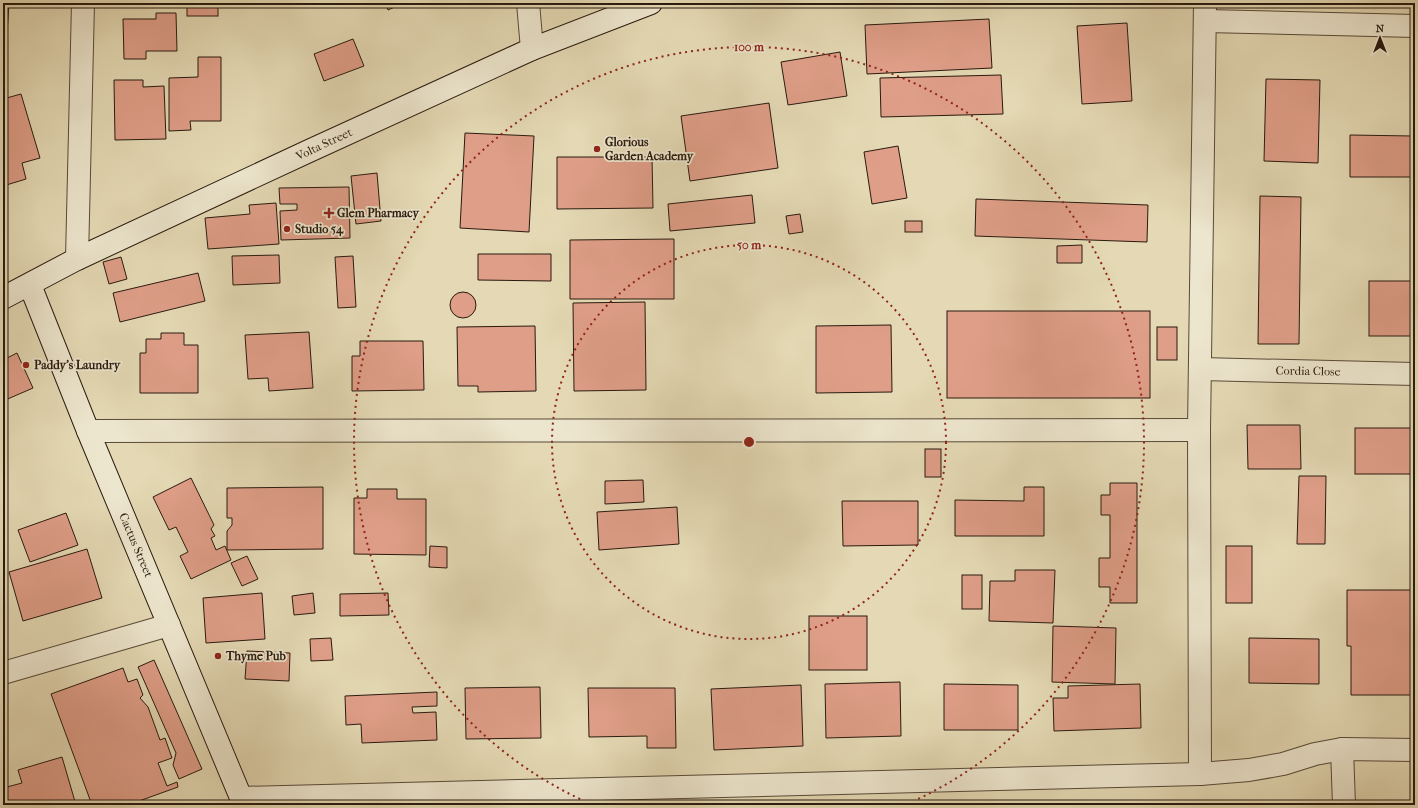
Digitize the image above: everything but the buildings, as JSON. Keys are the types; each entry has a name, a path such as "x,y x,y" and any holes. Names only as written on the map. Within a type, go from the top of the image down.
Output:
{"street":[{"path":"77,260 83,3"},
{"path":"528,3 532,49"},
{"name":"Volta Street","path":"3,298 77,260 309,151 532,49 651,3"},
{"path":"1200,774 1199,430 1205,12 1415,26"},
{"name":"Cactus Street","path":"30,285 88,431 243,802"},
{"name":"Cordia Close","path":"1200,369 1415,374"},
{"path":"88,431 1199,430"},
{"path":"3,672 169,625"},
{"path":"1342,749 1344,805"},
{"path":"243,802 1200,774 1249,770 1283,764 1315,754 1342,749 1415,750"}],"place":[{"name":"Glorious Garden Academy","path":"597,149"},
{"name":"Glem Pharmacy","path":"329,213"},
{"name":"Studio 54","path":"287,229"},
{"name":"Paddy's Laundry","path":"26,365"},
{"name":"Thyme Pub","path":"218,656"}]}
